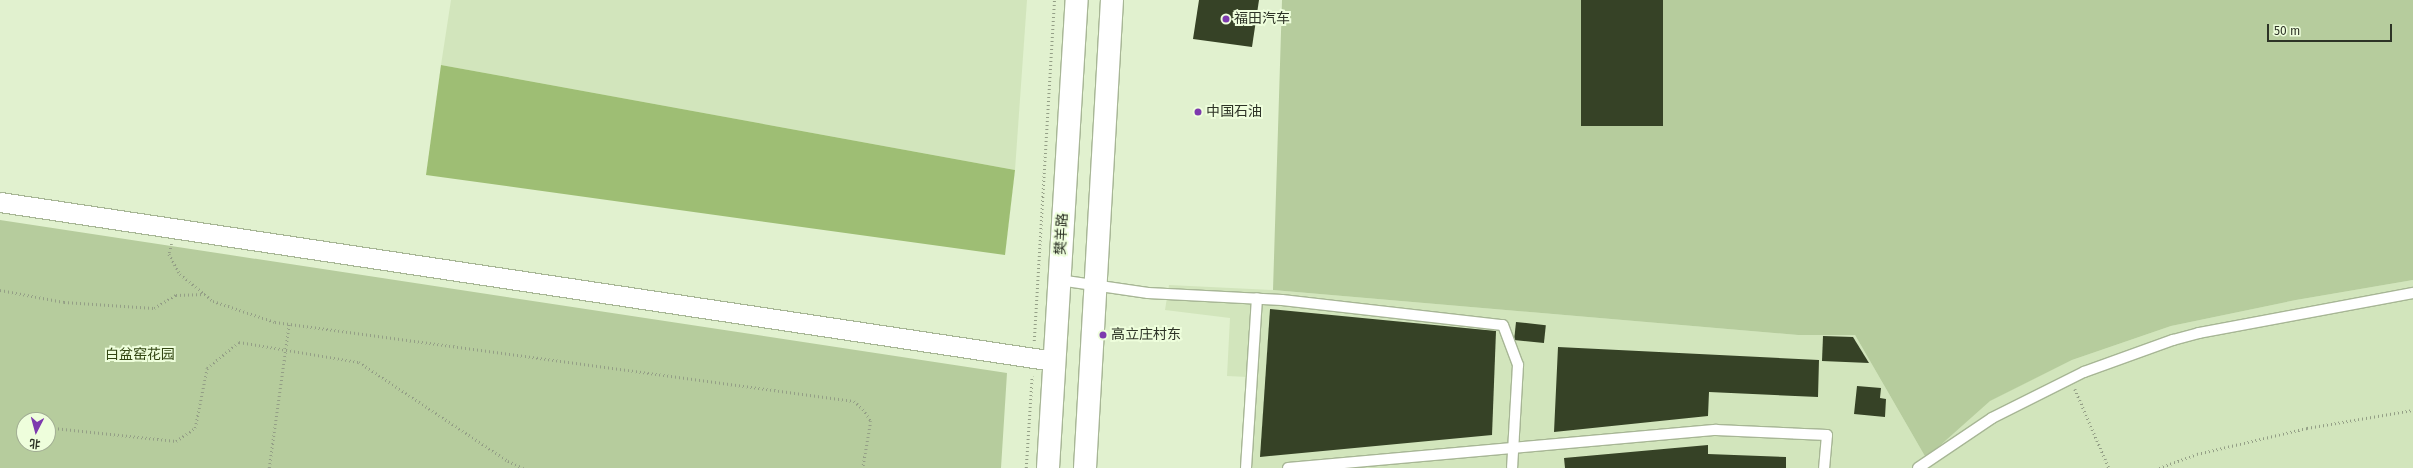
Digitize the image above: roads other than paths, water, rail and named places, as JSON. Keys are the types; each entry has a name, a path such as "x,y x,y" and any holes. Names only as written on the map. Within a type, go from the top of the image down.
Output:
{"main road":[{"name":"樊羊路","path":"1048,468 1077,0"},
{"path":"1085,468 1112,0"}],"street":[{"path":"0,202 1054,361"}],"lane":[{"path":"1060,280 1148,293 1257,298 1503,325 1518,365 1512,468"},
{"path":"1918,468 1992,418 2071,379 2165,343 2199,333 2413,293"},
{"path":"1246,468 1257,298"},
{"path":"1288,468 1716,430 1827,435 1824,468"}],"place":[{"name":"福田汽车","path":"1226,19"},
{"name":"中国石油","path":"1198,112"},
{"name":"高立庄村东","path":"1103,335"}],"park label":[{"name":"白盆窑花园","path":"140,355"}]}
